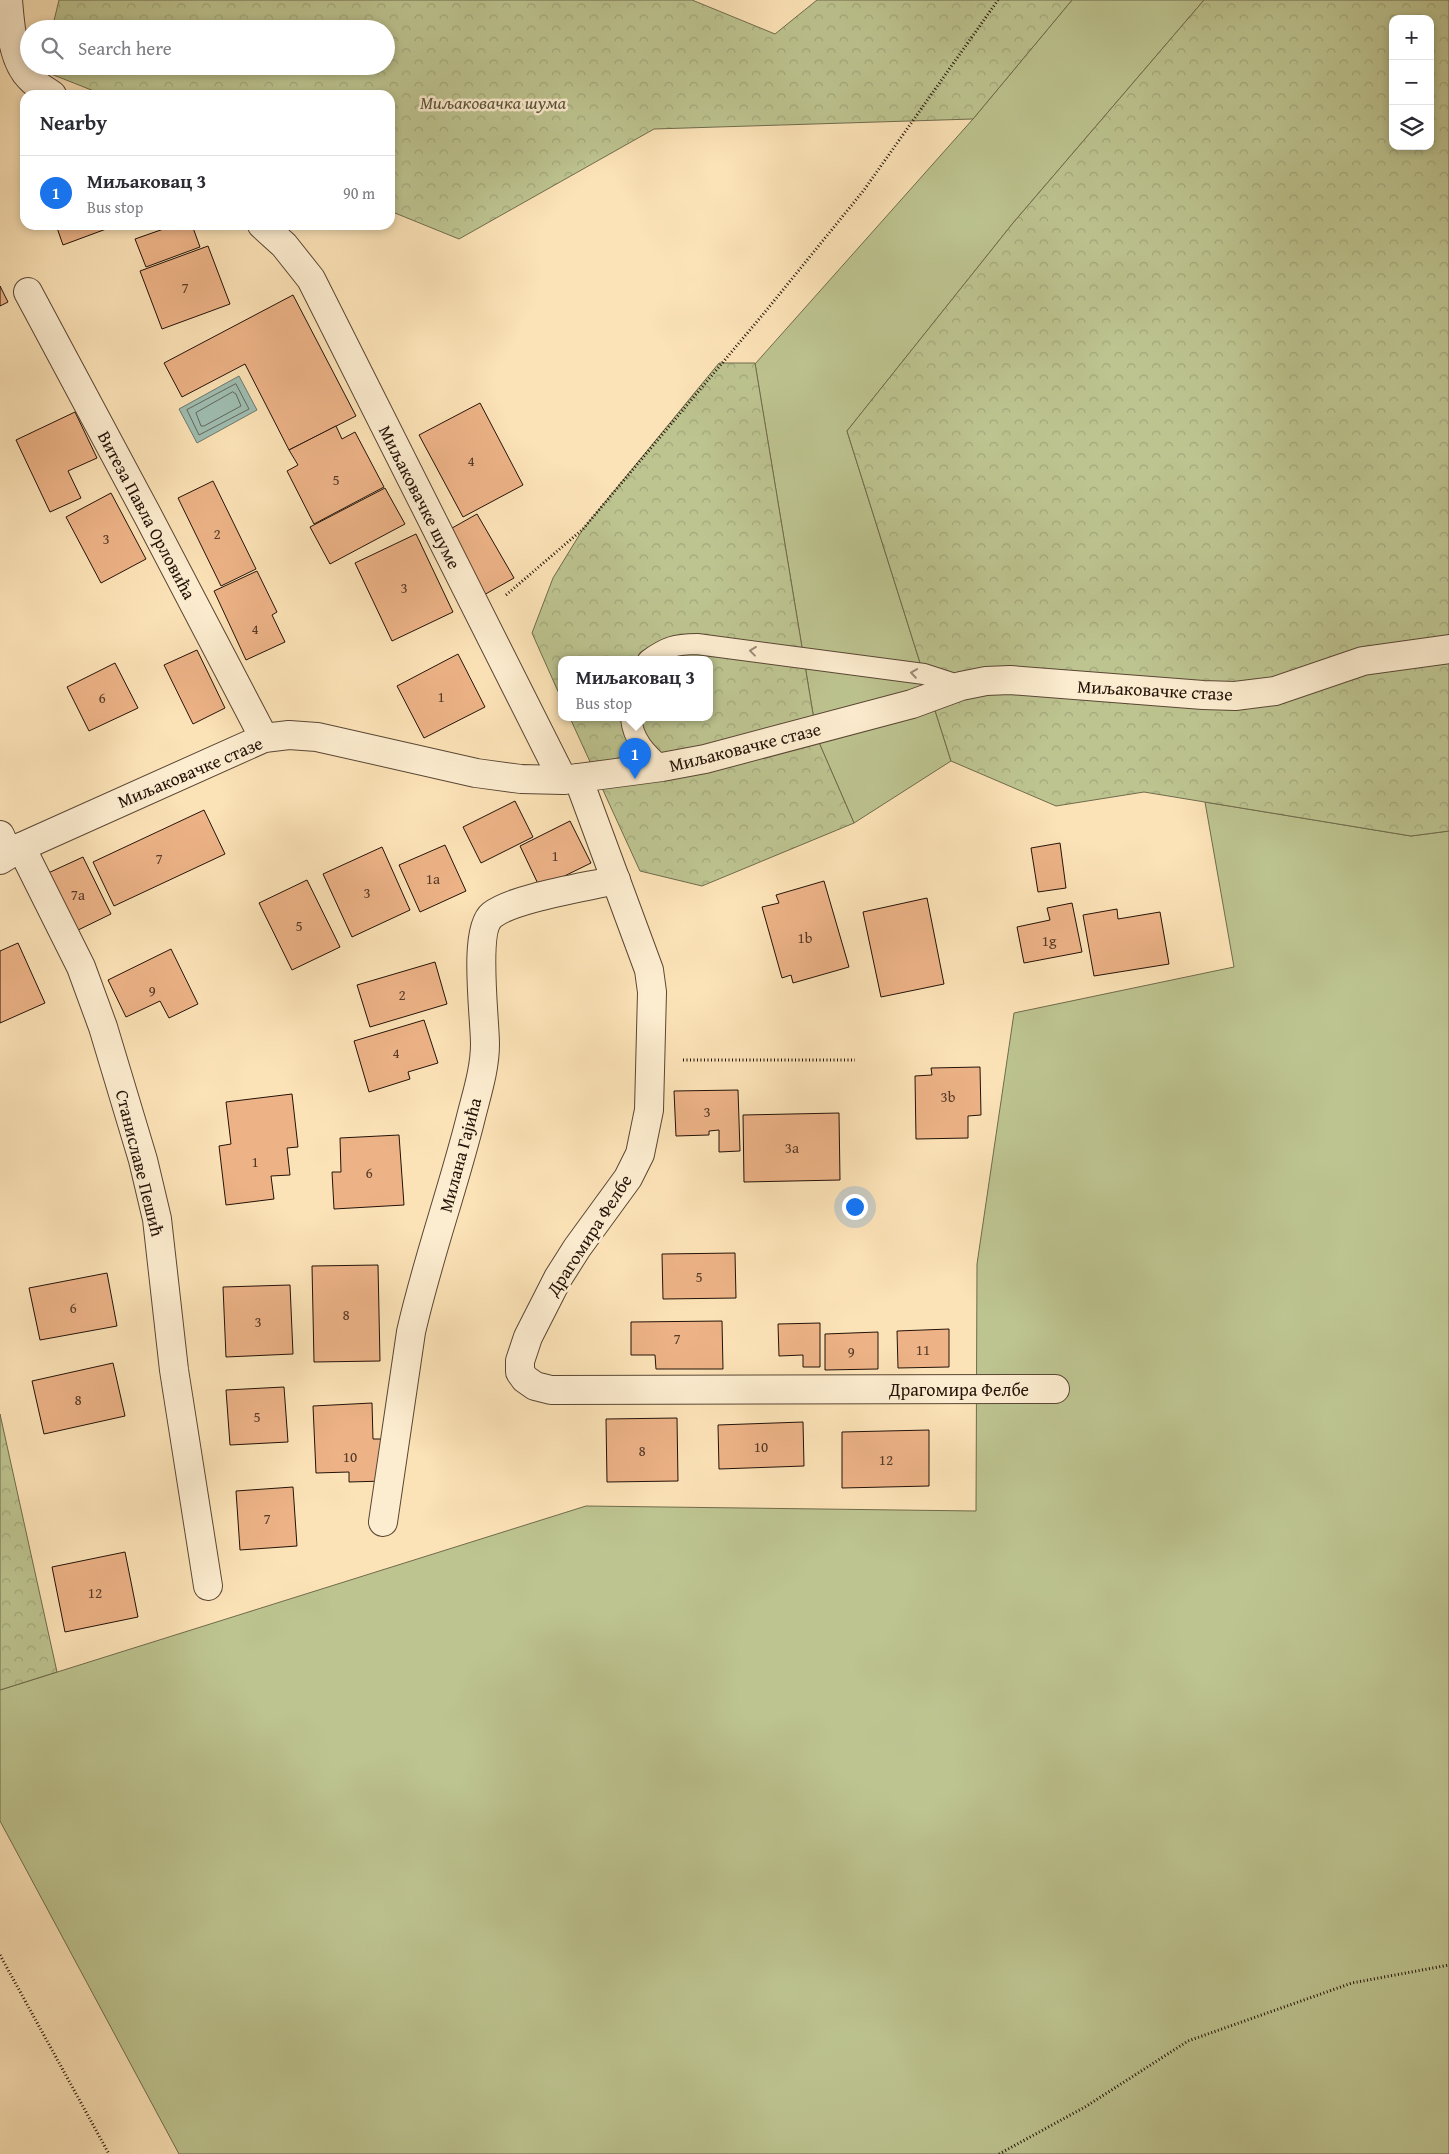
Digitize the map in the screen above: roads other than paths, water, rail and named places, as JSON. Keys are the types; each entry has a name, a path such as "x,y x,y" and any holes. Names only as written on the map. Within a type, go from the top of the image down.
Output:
{"street":[{"path":"8,0 11,29 20,62"},
{"path":"27,75 45,90"},
{"name":"Миљаковачке шуме","path":"268,230 284,245 311,280 481,617 570,779"},
{"name":"Витеза Павла Орловића","path":"28,292 264,738"},
{"name":"Миљаковачке стазе","path":"7,849 264,738 289,735 317,737 476,773 513,778 570,779 662,767 705,759 912,704 961,686 986,681 1010,680 1235,696 1275,691 1362,661 1449,649"},
{"name":"Драгомира Фелбе","path":"570,779 616,880 649,970 652,992 649,1110 640,1154 628,1178 577,1248 543,1306 520,1360 520,1372 525,1379 535,1386 552,1390 1054,1389"},
{"name":"Станиславе Пешић","path":"7,849 81,967 104,1027 143,1160 157,1219 174,1370 208,1586"},
{"name":"Милана Гајића","path":"383,1522 411,1332 455,1180 483,1067 485,1045 482,932 491,915 522,902 616,880"}],"lane":[{"path":"654,656 665,648 697,644 924,674 961,686"},
{"path":"632,721 636,740 662,767"}],"water":[{"path":"239,376 257,410 197,443 179,409"}],"place":[{"name":"Миљаковац 3","path":"635,779"}],"park label":[{"name":"Миљаковачка шума","path":"493,102"}]}
